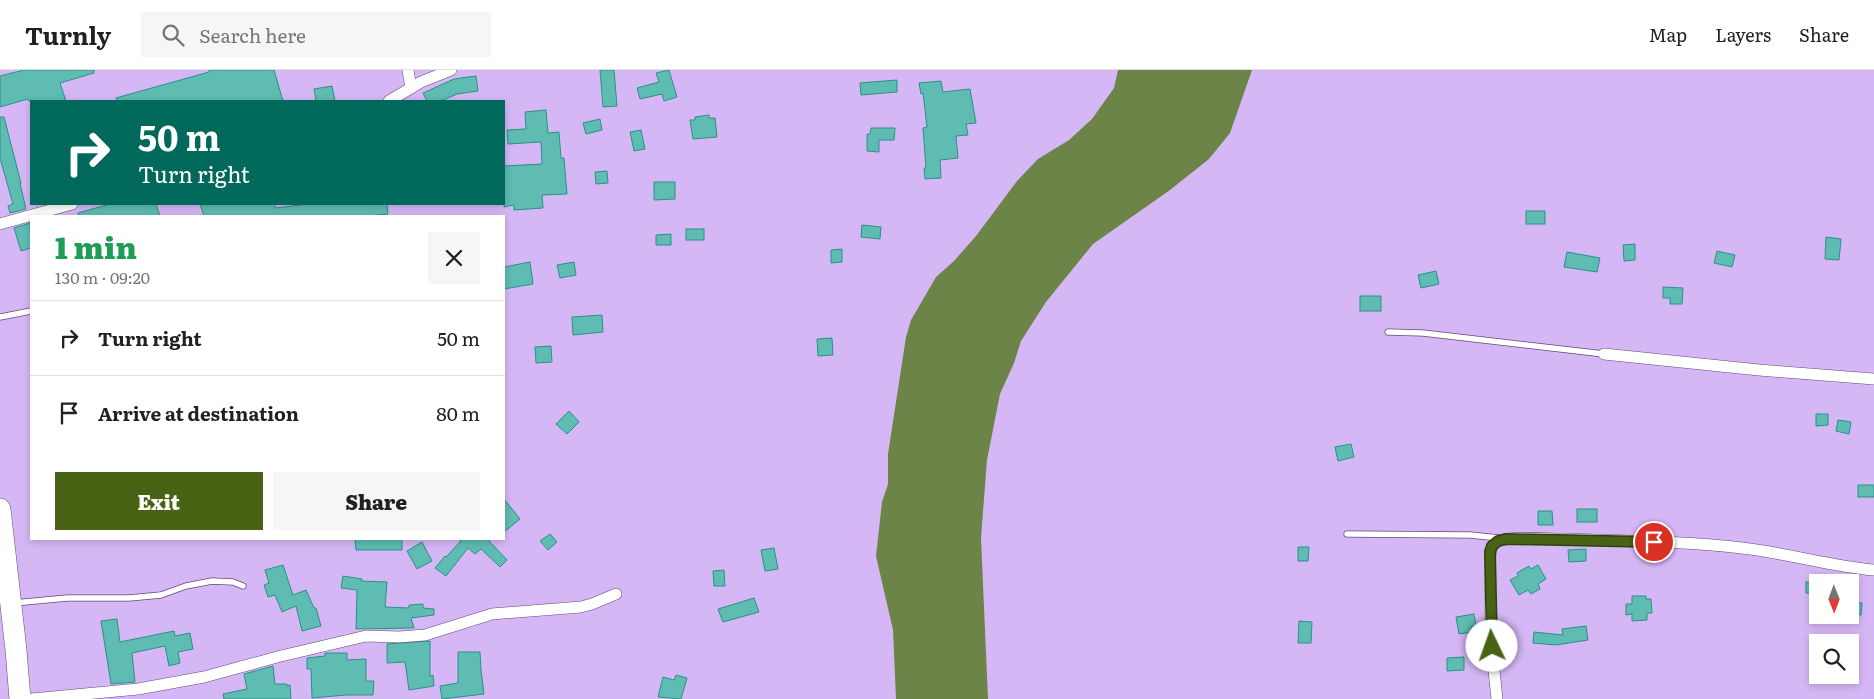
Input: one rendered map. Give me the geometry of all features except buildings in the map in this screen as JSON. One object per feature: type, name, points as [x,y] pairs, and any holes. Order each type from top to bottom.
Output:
[{"type":"highway","points":[[0,509],[20,699]]},
{"type":"street","points":[[408,70],[411,88]]},
{"type":"street","points":[[391,100],[411,88],[451,70]]},
{"type":"street","points":[[32,215],[68,205]]},
{"type":"street","points":[[0,224],[30,216]]},
{"type":"street","points":[[1604,354],[1759,370],[1874,379]]},
{"type":"street","points":[[1497,699],[1490,616],[1490,552],[1492,546],[1498,541],[1506,539],[1636,541],[1742,548],[1790,555],[1848,568],[1874,570]]},
{"type":"street","points":[[32,699],[138,689],[204,677],[366,636],[398,637],[425,635],[492,614],[581,606],[592,604],[616,594]]},
{"type":"lane","points":[[0,317],[30,311]]},
{"type":"lane","points":[[1388,332],[1423,332],[1604,354]]},
{"type":"lane","points":[[1346,534],[1470,535],[1506,539]]},
{"type":"lane","points":[[11,603],[67,598],[129,598],[161,595],[186,586],[212,581],[233,582],[243,586]]},
{"type":"shaded area","points":[[1118,70],[1252,70],[1230,133],[1209,159],[1170,190],[1093,244],[1046,302],[1021,341],[1014,363],[1000,394],[987,460],[981,538],[988,699],[896,699],[893,630],[876,556],[882,502],[888,484],[888,454],[906,337],[911,320],[936,277],[954,261],[976,236],[1017,181],[1038,159],[1069,140],[1092,119],[1114,88]]},
{"type":"route","points":[[1492,646],[1490,552],[1492,546],[1498,541],[1506,539],[1549,539],[1654,542]]}]
